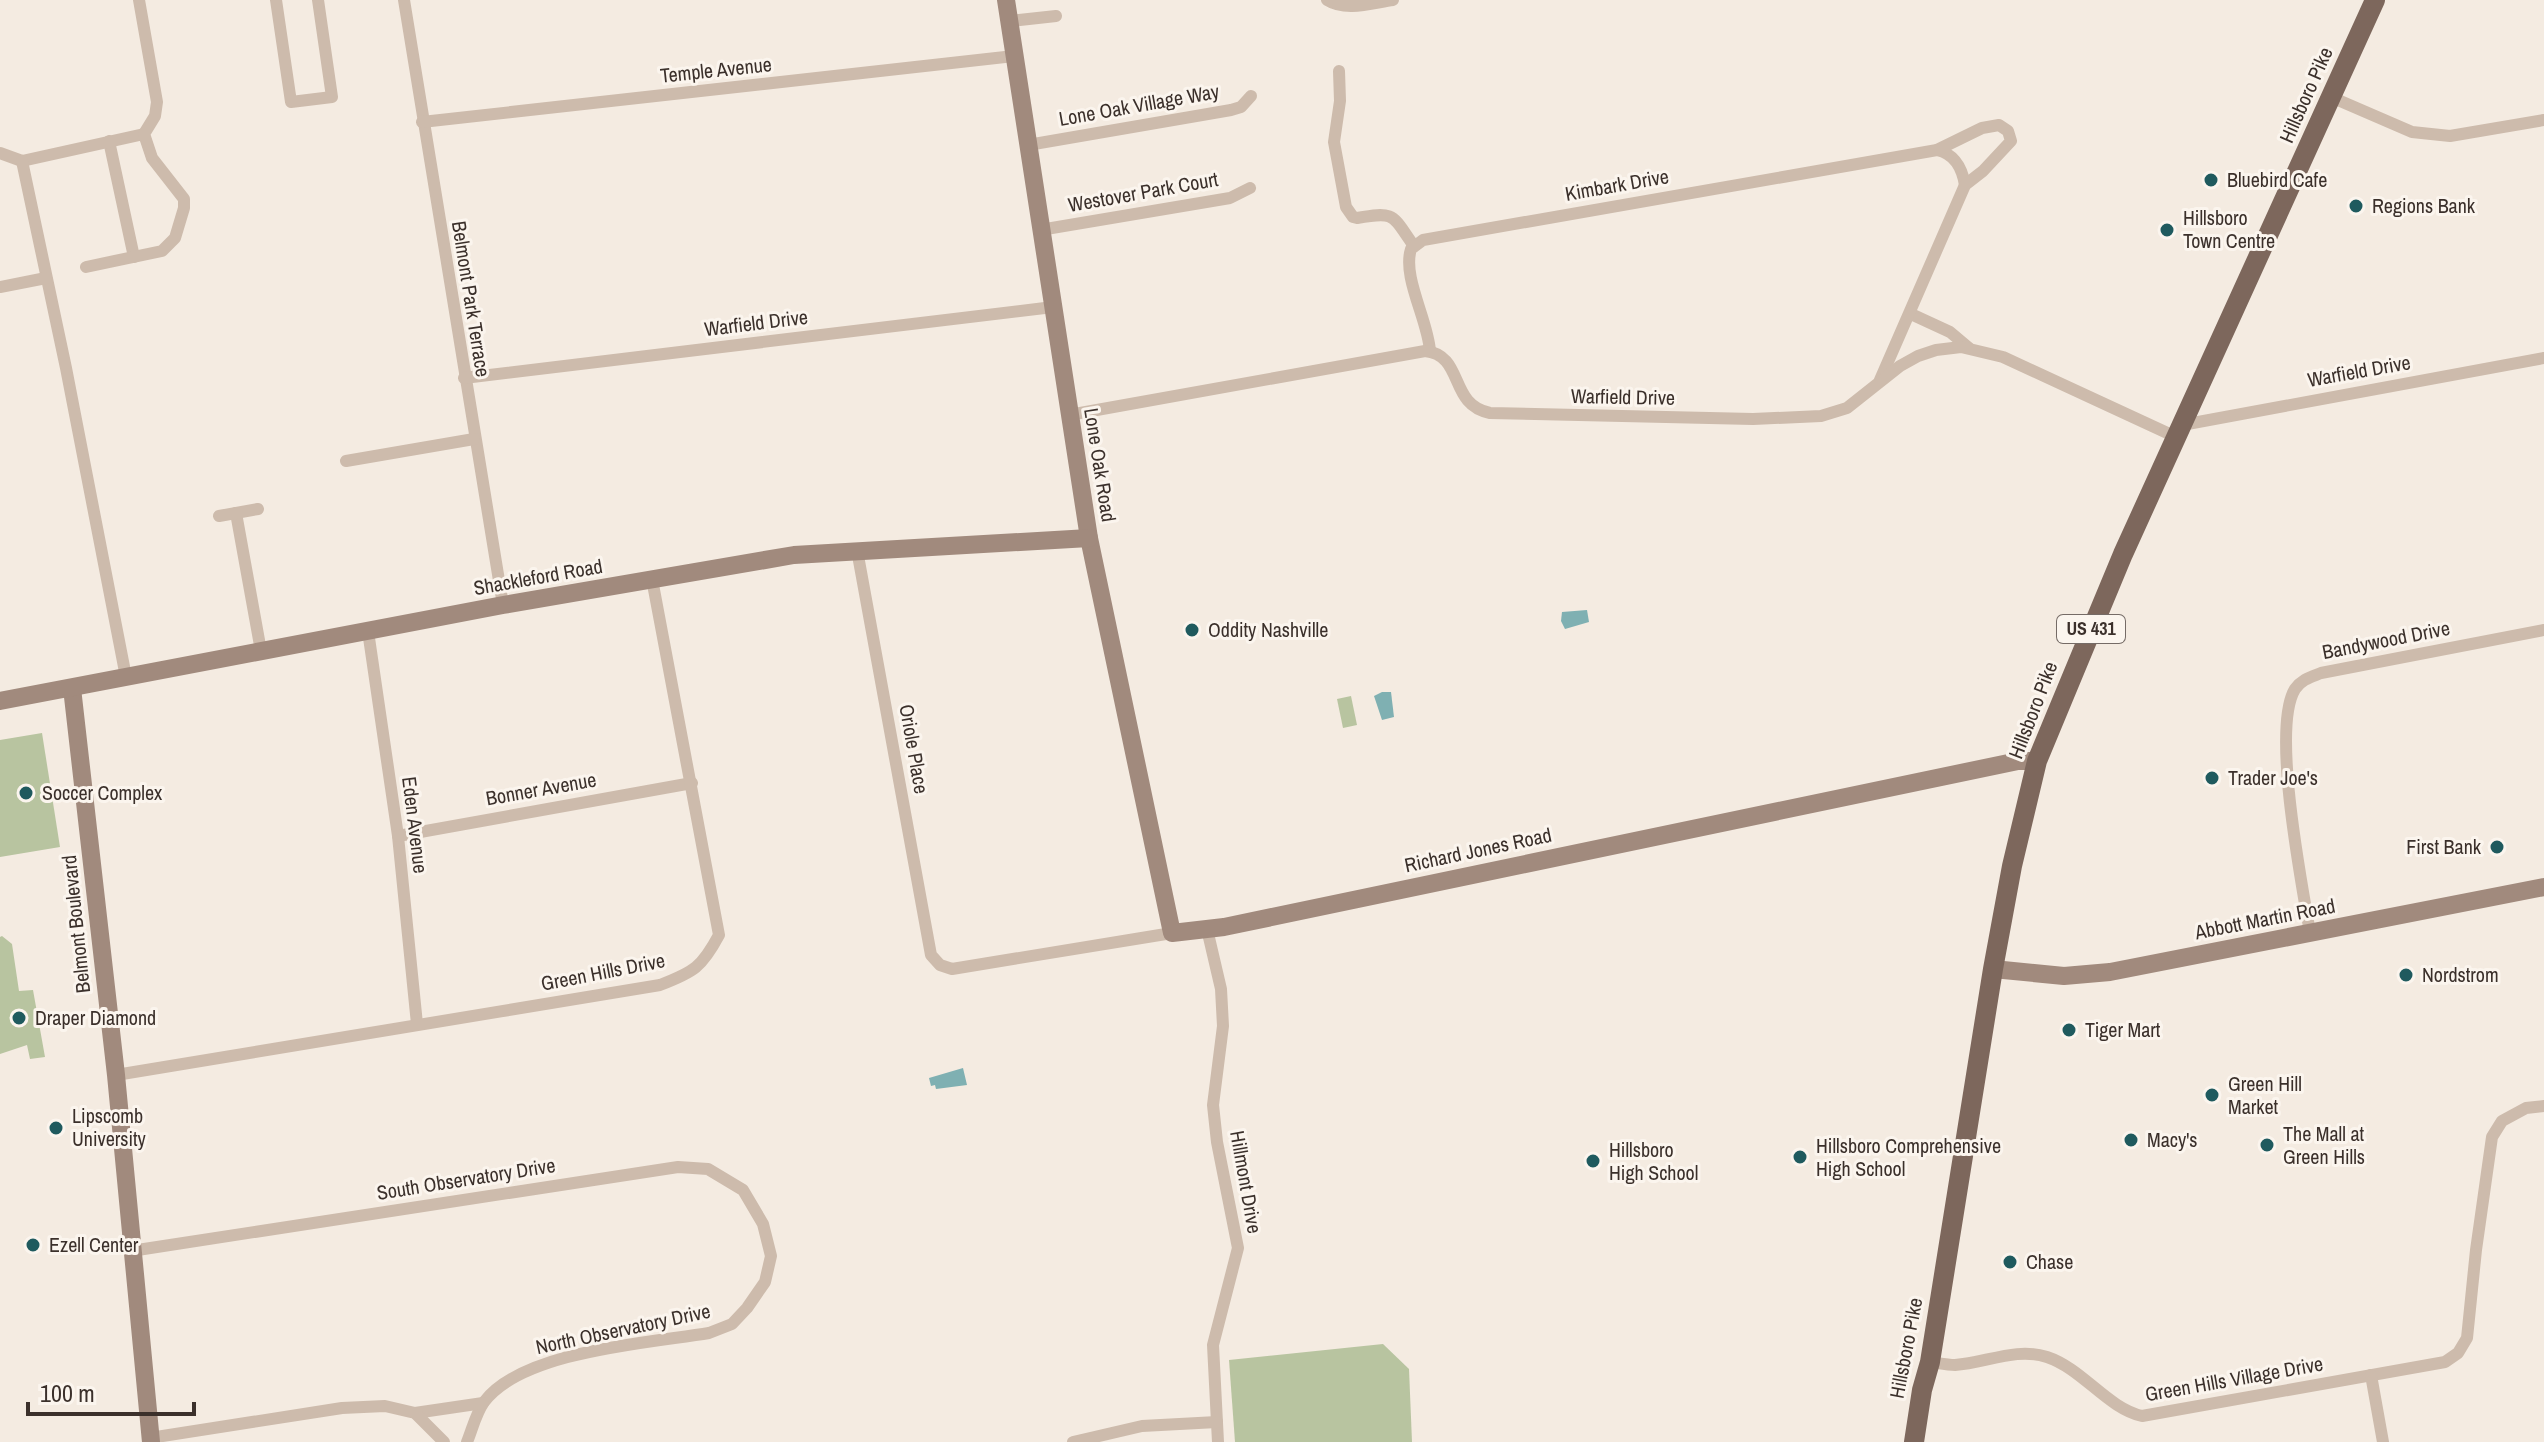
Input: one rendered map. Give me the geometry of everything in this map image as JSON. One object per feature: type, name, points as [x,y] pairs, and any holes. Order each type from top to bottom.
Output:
[{"type":"main road","name":"Hillsboro Pike","points":[[1914,1442],[1930,1362],[1993,969],[2012,866],[2037,761],[2123,554],[2375,0]]},
{"type":"street","points":[[0,153],[22,161],[144,134],[155,116],[157,102],[139,0]]},
{"type":"street","points":[[276,0],[291,102],[332,97],[318,0]]},
{"type":"street","name":"Belmont Park Terrace","points":[[404,0],[503,605]]},
{"type":"street","name":"Lone Oak Road","points":[[1006,0],[1089,538],[1172,933]]},
{"type":"street","points":[[1327,0],[1335,5],[1356,6],[1393,0]]},
{"type":"street","points":[[1010,21],[1056,16]]},
{"type":"street","name":"Temple Avenue","points":[[422,122],[1014,56]]},
{"type":"street","points":[[1069,415],[1430,351],[1425,320],[1409,270],[1410,253],[1414,246],[1393,216],[1353,217],[1346,207],[1334,142],[1340,101],[1339,71]]},
{"type":"street","name":"Lone Oak Village Way","points":[[1028,145],[1231,110],[1241,107],[1251,96]]},
{"type":"street","points":[[2331,97],[2412,132],[2450,136],[2544,120]]},
{"type":"street","name":"Kimbark Drive","points":[[1414,246],[1442,235],[1937,150],[1988,126],[1999,125],[2011,136],[2008,145],[1965,185],[1879,382]]},
{"type":"street","points":[[86,267],[162,251],[172,244],[185,203],[152,158],[144,134]]},
{"type":"street","points":[[109,141],[134,257]]},
{"type":"street","points":[[1937,150],[1946,152],[1956,162],[1965,185]]},
{"type":"street","points":[[22,161],[126,677]]},
{"type":"street","name":"Westover Park Court","points":[[1040,230],[1230,198],[1250,188]]},
{"type":"street","points":[[0,287],[46,278]]},
{"type":"street","name":"Warfield Drive","points":[[464,378],[1053,307]]},
{"type":"street","points":[[1911,314],[1950,332],[1969,348]]},
{"type":"street","name":"Warfield Drive","points":[[1430,351],[1448,362],[1464,399],[1472,407],[1497,414],[1753,419],[1821,416],[1847,408],[1918,356],[1943,348],[1969,348],[2003,357],[2179,431],[2322,397],[2544,358]]},
{"type":"street","points":[[346,461],[474,439]]},
{"type":"street","points":[[219,516],[258,509]]},
{"type":"street","points":[[236,513],[261,651]]},
{"type":"street","name":"Shackleford Road","points":[[0,701],[503,605],[794,555],[1089,538]]},
{"type":"street","name":"Oriole Place","points":[[857,550],[931,955]]},
{"type":"street","name":"Green Hills Drive","points":[[116,1075],[660,985],[684,976],[707,959],[719,935],[652,579]]},
{"type":"street","name":"Bandywood Drive","points":[[2310,933],[2289,804],[2287,731],[2290,702],[2295,689],[2303,680],[2321,673],[2544,630]]},
{"type":"street","name":"Eden Avenue","points":[[368,631],[398,836],[417,1024]]},
{"type":"street","name":"Belmont Boulevard","points":[[72,688],[116,1075],[150,1440]]},
{"type":"street","name":"Richard Jones Road","points":[[931,955],[940,965],[952,969],[1207,929],[1858,793],[2018,761],[2037,761]]},
{"type":"street","name":"Bonner Avenue","points":[[398,836],[692,783]]},
{"type":"street","name":"Abbott Martin Road","points":[[1993,969],[2064,976],[2110,972],[2544,887]]},
{"type":"street","name":"Hillmont Drive","points":[[1207,929],[1221,989],[1223,1026],[1213,1105],[1217,1142],[1238,1248],[1213,1345],[1218,1442]]},
{"type":"street","name":"Green Hills Village Drive","points":[[1930,1362],[1956,1365],[2024,1353],[2046,1357],[2068,1366],[2122,1408],[2142,1416],[2445,1362],[2458,1353],[2467,1338],[2492,1137],[2502,1121],[2526,1108],[2544,1106]]},
{"type":"street","name":"South Observatory Drive","points":[[131,1251],[678,1167],[708,1169],[743,1190],[763,1224],[767,1245]]},
{"type":"street","name":"North Observatory Drive","points":[[467,1442],[483,1403],[511,1377],[555,1360],[709,1333],[732,1324],[765,1282],[771,1256],[767,1245]]},
{"type":"street","points":[[2371,1375],[2383,1442]]},
{"type":"street","points":[[150,1440],[342,1408],[385,1406],[415,1413],[483,1403]]},
{"type":"street","points":[[415,1413],[444,1442]]},
{"type":"street","points":[[1073,1442],[1142,1426],[1217,1422]]},
{"type":"green space","points":[[1351,696],[1357,725],[1343,728],[1337,699]]},
{"type":"green space","name":"Soccer Complex","points":[[42,733],[60,847],[0,857],[0,740]]},
{"type":"green space","name":"Draper Diamond","points":[[2,936],[12,944],[19,991],[33,990],[45,1057],[30,1059],[27,1045],[0,1054]]},
{"type":"green space","points":[[1383,1344],[1409,1369],[1412,1442],[1235,1442],[1229,1360]]},
{"type":"water","points":[[1587,610],[1589,622],[1565,629],[1561,621],[1562,612]]},
{"type":"water","points":[[1391,692],[1394,717],[1382,720],[1374,696]]},
{"type":"water","points":[[963,1068],[967,1085],[936,1089],[935,1085],[931,1086],[929,1078]]},
{"type":"place","name":"Bluebird Cafe","points":[[2211,180]]},
{"type":"place","name":"Regions Bank","points":[[2356,206]]},
{"type":"place","name":"Hillsboro Town Centre","points":[[2167,230]]},
{"type":"place","name":"Oddity Nashville","points":[[1192,630]]},
{"type":"place","name":"Trader Joe's","points":[[2212,778]]},
{"type":"place","name":"Soccer Complex","points":[[26,793]]},
{"type":"place","name":"First Bank","points":[[2497,847]]},
{"type":"place","name":"Nordstrom","points":[[2406,975]]},
{"type":"place","name":"Draper Diamond","points":[[19,1018]]},
{"type":"place","name":"Tiger Mart","points":[[2069,1030]]},
{"type":"place","name":"Green Hill Market","points":[[2212,1095]]},
{"type":"place","name":"Lipscomb University","points":[[56,1128]]},
{"type":"place","name":"Macy's","points":[[2131,1140]]},
{"type":"place","name":"The Mall at Green Hills","points":[[2267,1145]]},
{"type":"place","name":"Hillsboro Comprehensive High School","points":[[1800,1157]]},
{"type":"place","name":"Hillsboro High School","points":[[1593,1161]]},
{"type":"place","name":"Ezell Center","points":[[33,1245]]},
{"type":"place","name":"Chase","points":[[2010,1262]]}]
